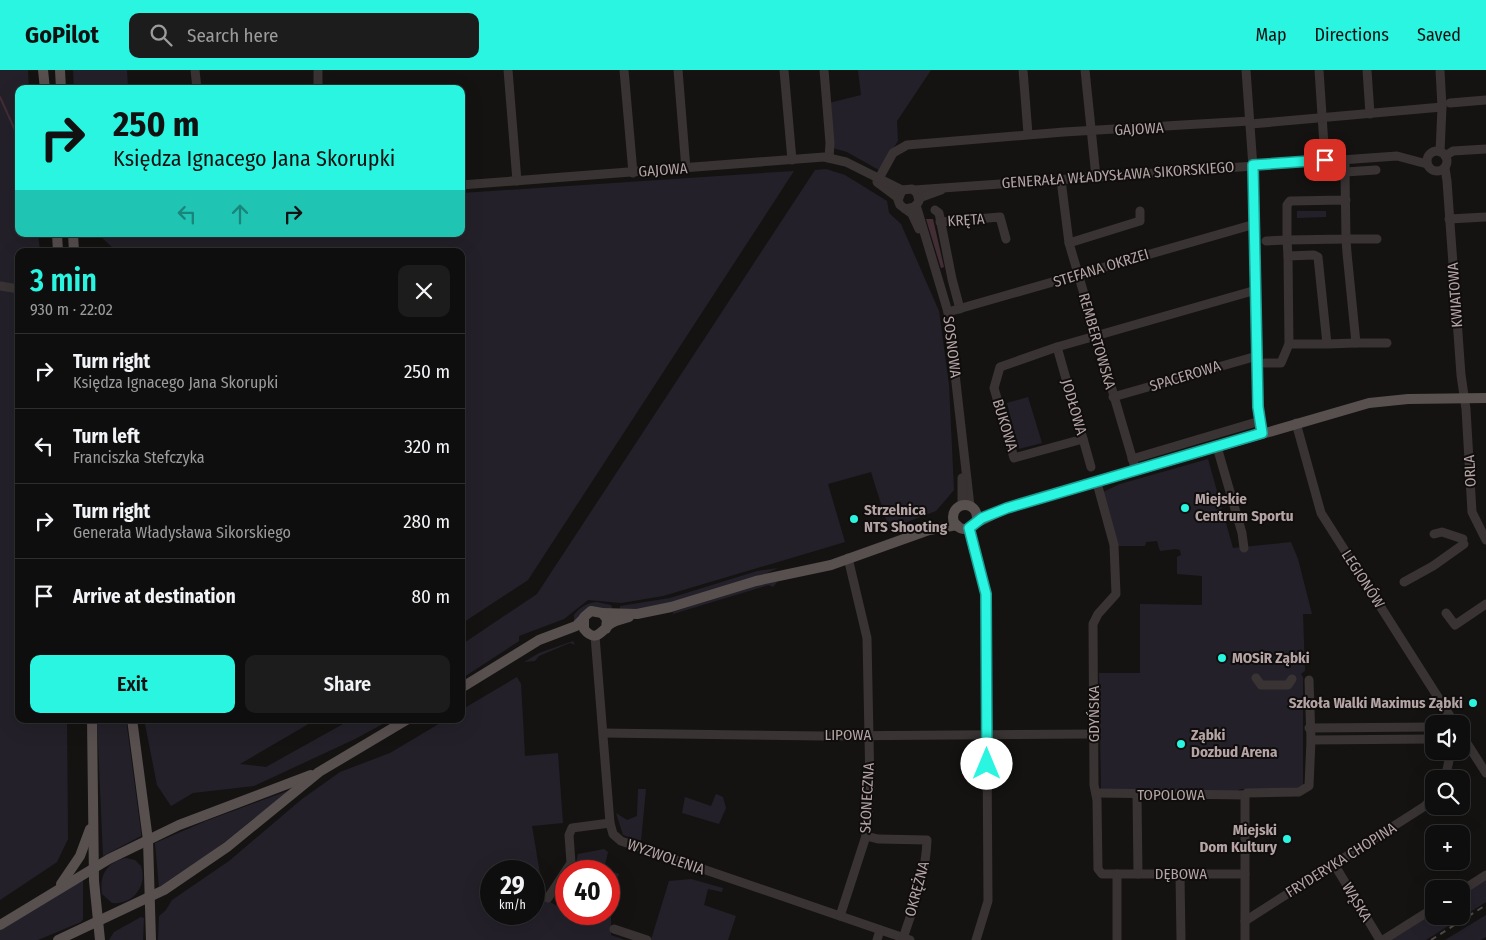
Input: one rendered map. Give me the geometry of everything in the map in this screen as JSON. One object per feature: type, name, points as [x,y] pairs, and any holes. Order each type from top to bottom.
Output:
[{"type":"main road","points":[[44,70],[45,85]]},
{"type":"main road","points":[[60,70],[61,85]]},
{"type":"main road","points":[[526,649],[591,634],[600,635],[612,623],[636,614],[677,605],[756,582],[787,570],[830,559],[848,558],[929,530],[957,525],[972,525],[1007,508],[1369,403],[1486,398]]},
{"type":"main road","points":[[929,530],[965,508],[1007,508]]},
{"type":"main road","points":[[957,525],[965,508]]},
{"type":"main road","points":[[965,508],[977,516],[972,525]]},
{"type":"main road","points":[[465,686],[545,637],[576,626],[591,611],[636,614]]},
{"type":"main road","points":[[602,613],[607,619],[606,629]]},
{"type":"main road","points":[[583,619],[582,626],[591,634]]},
{"type":"main road","points":[[92,723],[95,897],[100,940]]},
{"type":"main road","points":[[133,723],[150,859],[151,940]]},
{"type":"main road","points":[[58,940],[151,897],[227,847],[319,772],[401,723]]},
{"type":"main road","points":[[0,925],[94,867],[148,840],[209,813],[319,772]]},
{"type":"main road","points":[[42,898],[61,883],[80,856],[88,837],[93,813]]},
{"type":"main road","points":[[130,849],[150,859]]},
{"type":"main road","points":[[95,897],[104,908],[121,912]]},
{"type":"street","points":[[195,70],[196,85]]},
{"type":"street","points":[[318,70],[318,85]]},
{"type":"street","points":[[508,70],[517,181]]},
{"type":"street","points":[[624,70],[633,173]]},
{"type":"street","points":[[678,70],[686,169]]},
{"type":"street","points":[[784,70],[792,160]]},
{"type":"street","points":[[824,70],[830,144],[829,158]]},
{"type":"street","points":[[1023,70],[1028,134]]},
{"type":"street","points":[[1085,70],[1096,177]]},
{"type":"street","points":[[1246,70],[1253,165],[1257,356],[1262,433]]},
{"type":"street","points":[[1319,70],[1325,160]]},
{"type":"street","points":[[1367,70],[1370,114]]},
{"type":"street","points":[[1440,70],[1446,105],[1443,154],[1447,163],[1440,170],[1430,169],[1428,160],[1434,152],[1443,154],[1453,151],[1486,149]]},
{"type":"street","name":"GAJOWA","points":[[878,180],[893,154],[906,145],[1028,134],[1322,119],[1486,100]]},
{"type":"street","name":"GENERAŁA WŁADYSŁAWA SIKORSKIEGO","points":[[916,198],[930,187],[951,188],[1325,160],[1404,157],[1428,160]]},
{"type":"street","name":"GAJOWA","points":[[465,185],[829,158],[841,160],[900,194]]},
{"type":"street","points":[[1356,343],[1346,239],[1345,168],[1376,170]]},
{"type":"street","name":"KWIATOWA","points":[[1440,170],[1446,191],[1449,219],[1464,399]]},
{"type":"street","name":"REMBERTOWSKA","points":[[1061,180],[1070,242],[1078,276],[1136,472]]},
{"type":"street","points":[[900,194],[916,198],[906,209]]},
{"type":"street","name":"SOSNOWA","points":[[900,194],[900,205],[912,214],[930,252]]},
{"type":"street","name":"SOSNOWA","points":[[916,198],[948,312],[963,445],[965,508]]},
{"type":"street","points":[[1265,364],[1281,363],[1289,344],[1287,205],[1290,201],[1346,200]]},
{"type":"street","name":"SOSNOWA","points":[[934,210],[939,213],[960,309]]},
{"type":"street","points":[[1070,242],[1140,222],[1140,211]]},
{"type":"street","name":"KRĘTA","points":[[940,222],[1000,217],[1006,239]]},
{"type":"street","points":[[1449,219],[1486,217]]},
{"type":"street","name":"STEFANA OKRZEI","points":[[948,312],[1255,224]]},
{"type":"street","points":[[1266,241],[1377,239]]},
{"type":"street","points":[[1288,256],[1314,255],[1318,258],[1327,344]]},
{"type":"street","points":[[0,286],[15,288]]},
{"type":"street","points":[[1057,347],[1256,290]]},
{"type":"street","points":[[1289,344],[1387,343]]},
{"type":"street","name":"BUKOWA","points":[[1057,347],[1003,365],[994,383],[994,388],[1014,458],[1083,439]]},
{"type":"street","name":"JODŁOWA","points":[[1057,347],[1091,467]]},
{"type":"street","name":"SPACEROWA","points":[[1114,397],[1257,356]]},
{"type":"street","name":"ORLA","points":[[1464,399],[1472,512],[1476,524],[1486,540]]},
{"type":"street","points":[[1132,459],[1260,421]]},
{"type":"street","name":"LEGIONÓW","points":[[1296,423],[1321,512],[1448,715]]},
{"type":"street","points":[[1217,447],[1242,533],[1244,548]]},
{"type":"street","name":"GDYŃSKA","points":[[1097,483],[1114,545],[1116,594],[1098,614],[1094,624],[1094,785],[1096,793],[1098,869],[1102,874],[1117,874]]},
{"type":"street","points":[[1476,524],[1486,520]]},
{"type":"street","points":[[972,525],[986,594],[988,901],[976,940]]},
{"type":"street","points":[[1404,582],[1433,566],[1464,542],[1442,532],[1434,534]]},
{"type":"street","name":"SŁONECZNA","points":[[840,916],[866,836],[870,802],[867,638],[848,558]]},
{"type":"street","points":[[1446,614],[1455,626],[1486,604]]},
{"type":"street","points":[[548,898],[571,864],[569,835],[572,828],[610,823],[603,733],[591,634]]},
{"type":"street","points":[[1256,678],[1261,685],[1288,685],[1292,678]]},
{"type":"street","points":[[1309,680],[1309,728],[1311,740],[1425,739]]},
{"type":"street","points":[[1309,728],[1425,726]]},
{"type":"street","name":"LIPOWA","points":[[603,733],[1094,734]]},
{"type":"street","name":"TOPOLOWA","points":[[1096,793],[1245,795],[1247,793],[1299,792],[1307,790],[1310,783],[1311,740]]},
{"type":"street","points":[[1470,754],[1486,773]]},
{"type":"street","points":[[1137,795],[1138,874]]},
{"type":"street","points":[[1245,795],[1245,940]]},
{"type":"street","name":"FRYDERYKA CHOPINA","points":[[1245,921],[1425,807]]},
{"type":"street","name":"WYZWOLENIA","points":[[610,823],[613,834],[621,841],[907,939]]},
{"type":"street","name":"OKRĘŻNA","points":[[866,836],[878,839],[926,840],[926,857],[907,939]]},
{"type":"street","name":"WĄSKA","points":[[1334,864],[1382,940]]},
{"type":"street","points":[[1117,874],[1117,940]]},
{"type":"street","name":"DĘBOWA","points":[[1117,874],[1244,874]]},
{"type":"street","points":[[1180,874],[1181,940]]},
{"type":"street","points":[[1470,885],[1486,875]]},
{"type":"street","points":[[1382,940],[1425,914]]},
{"type":"street","points":[[614,929],[647,940]]},
{"type":"street","points":[[877,940],[880,930]]},
{"type":"shaded area","points":[[0,70],[28,70],[29,85],[15,85],[15,237],[38,237],[40,248],[15,248],[15,723],[67,723],[68,839],[57,862],[0,900]]},
{"type":"shaded area","points":[[73,70],[127,70],[128,85],[74,85]]},
{"type":"shaded area","points":[[858,70],[931,70],[897,121],[898,141],[879,170],[847,152],[829,147],[829,103],[861,95]]},
{"type":"shaded area","points":[[826,169],[845,175],[887,201],[889,213],[901,224],[939,311],[949,385],[954,490],[936,511],[889,529],[871,472],[828,484],[845,542],[663,596],[621,603],[588,600],[564,619],[519,636],[519,641],[465,676],[465,642],[537,594],[815,170]]},
{"type":"shaded area","points":[[794,171],[528,580],[465,621],[465,248],[113,248],[101,237],[465,237],[465,193]]},
{"type":"shaded area","points":[[1297,211],[1326,211],[1326,217],[1297,218]]},
{"type":"shaded area","points":[[926,219],[933,219],[944,267],[941,268]]},
{"type":"shaded area","points":[[1028,397],[1042,443],[1019,449],[1007,403]]},
{"type":"shaded area","name":"MOSiR Ząbki","points":[[1208,459],[1233,548],[1291,542],[1298,559],[1312,614],[1303,614],[1305,671],[1301,674],[1303,677],[1303,786],[1295,789],[1242,789],[1238,790],[1238,792],[1101,790],[1099,673],[1140,673],[1140,604],[1202,605],[1202,576],[1177,574],[1177,557],[1181,555],[1180,550],[1160,551],[1157,541],[1146,542],[1145,546],[1118,546],[1103,492],[1120,484]]},
{"type":"shaded area","points":[[778,568],[765,574],[655,607],[620,611],[620,606],[670,598],[757,571]]},
{"type":"shaded area","points":[[778,581],[773,587],[769,585],[673,614],[673,612],[757,585]]},
{"type":"shaded area","points":[[597,602],[611,605],[614,612],[602,609],[574,624],[574,615],[579,610],[587,604]]},
{"type":"shaded area","points":[[573,641],[575,645],[570,643],[539,656],[535,661],[524,662],[539,653]]},
{"type":"shaded area","points":[[517,677],[521,684],[525,756],[558,753],[563,823],[532,826],[538,860],[480,860],[480,925],[545,925],[545,899],[555,905],[555,925],[611,925],[611,935],[625,940],[158,940],[159,916],[166,910],[172,900],[229,861],[302,799],[340,772],[390,753],[440,723],[465,723],[465,708]]},
{"type":"shaded area","points":[[97,723],[127,723],[141,836],[103,856]]},
{"type":"shaded area","points":[[145,723],[310,723],[240,764],[266,767],[345,723],[385,723],[355,739],[254,786],[193,793],[171,806],[157,785]]},
{"type":"shaded area","points":[[638,789],[646,789],[641,841],[623,835],[616,813],[627,820],[637,816]]},
{"type":"shaded area","points":[[290,790],[217,848],[159,887],[155,843],[206,821]]},
{"type":"shaded area","points":[[716,794],[723,797],[726,808],[719,824],[682,813],[685,797],[711,806]]},
{"type":"shaded area","points":[[604,849],[608,852],[606,860],[577,860],[578,854]]},
{"type":"shaded area","points":[[126,858],[135,860],[141,866],[143,873],[140,887],[126,901],[112,903],[102,894],[103,875],[109,866]]},
{"type":"shaded area","points":[[691,879],[723,888],[722,892],[708,889],[704,905],[736,916],[728,940],[651,940],[669,881]]},
{"type":"shaded area","points":[[1486,879],[1486,902],[1470,912],[1470,889]]},
{"type":"shaded area","points":[[83,881],[83,919],[81,922],[38,940],[0,940],[0,930]]},
{"type":"shaded area","points":[[1486,915],[1486,937],[1481,940],[1445,940],[1470,925]]},
{"type":"shaded area","points":[[141,917],[144,918],[143,940],[109,940],[114,932]]},
{"type":"shaded area","points":[[1425,918],[1425,925],[1450,925],[1426,940],[1390,940]]},
{"type":"waterway","points":[[0,97],[15,130]]},
{"type":"railway","points":[[1431,940],[1486,905]]},
{"type":"place","name":"Miejskie Centrum Sportu","points":[[1185,508]]},
{"type":"place","name":"Strzelnica NTS Shooting","points":[[854,519]]},
{"type":"place","name":"MOSiR Ząbki","points":[[1222,658]]},
{"type":"place","name":"Szkoła Walki Maximus Ząbki","points":[[1473,703]]},
{"type":"place","name":"Ząbki Dozbud Arena","points":[[1181,744]]},
{"type":"place","name":"Miejski Dom Kultury","points":[[1287,839]]},
{"type":"route","points":[[987,764],[986,594],[973,537],[969,528],[982,518],[1007,508],[1136,472],[1262,433],[1258,407],[1253,165],[1325,160]]}]
